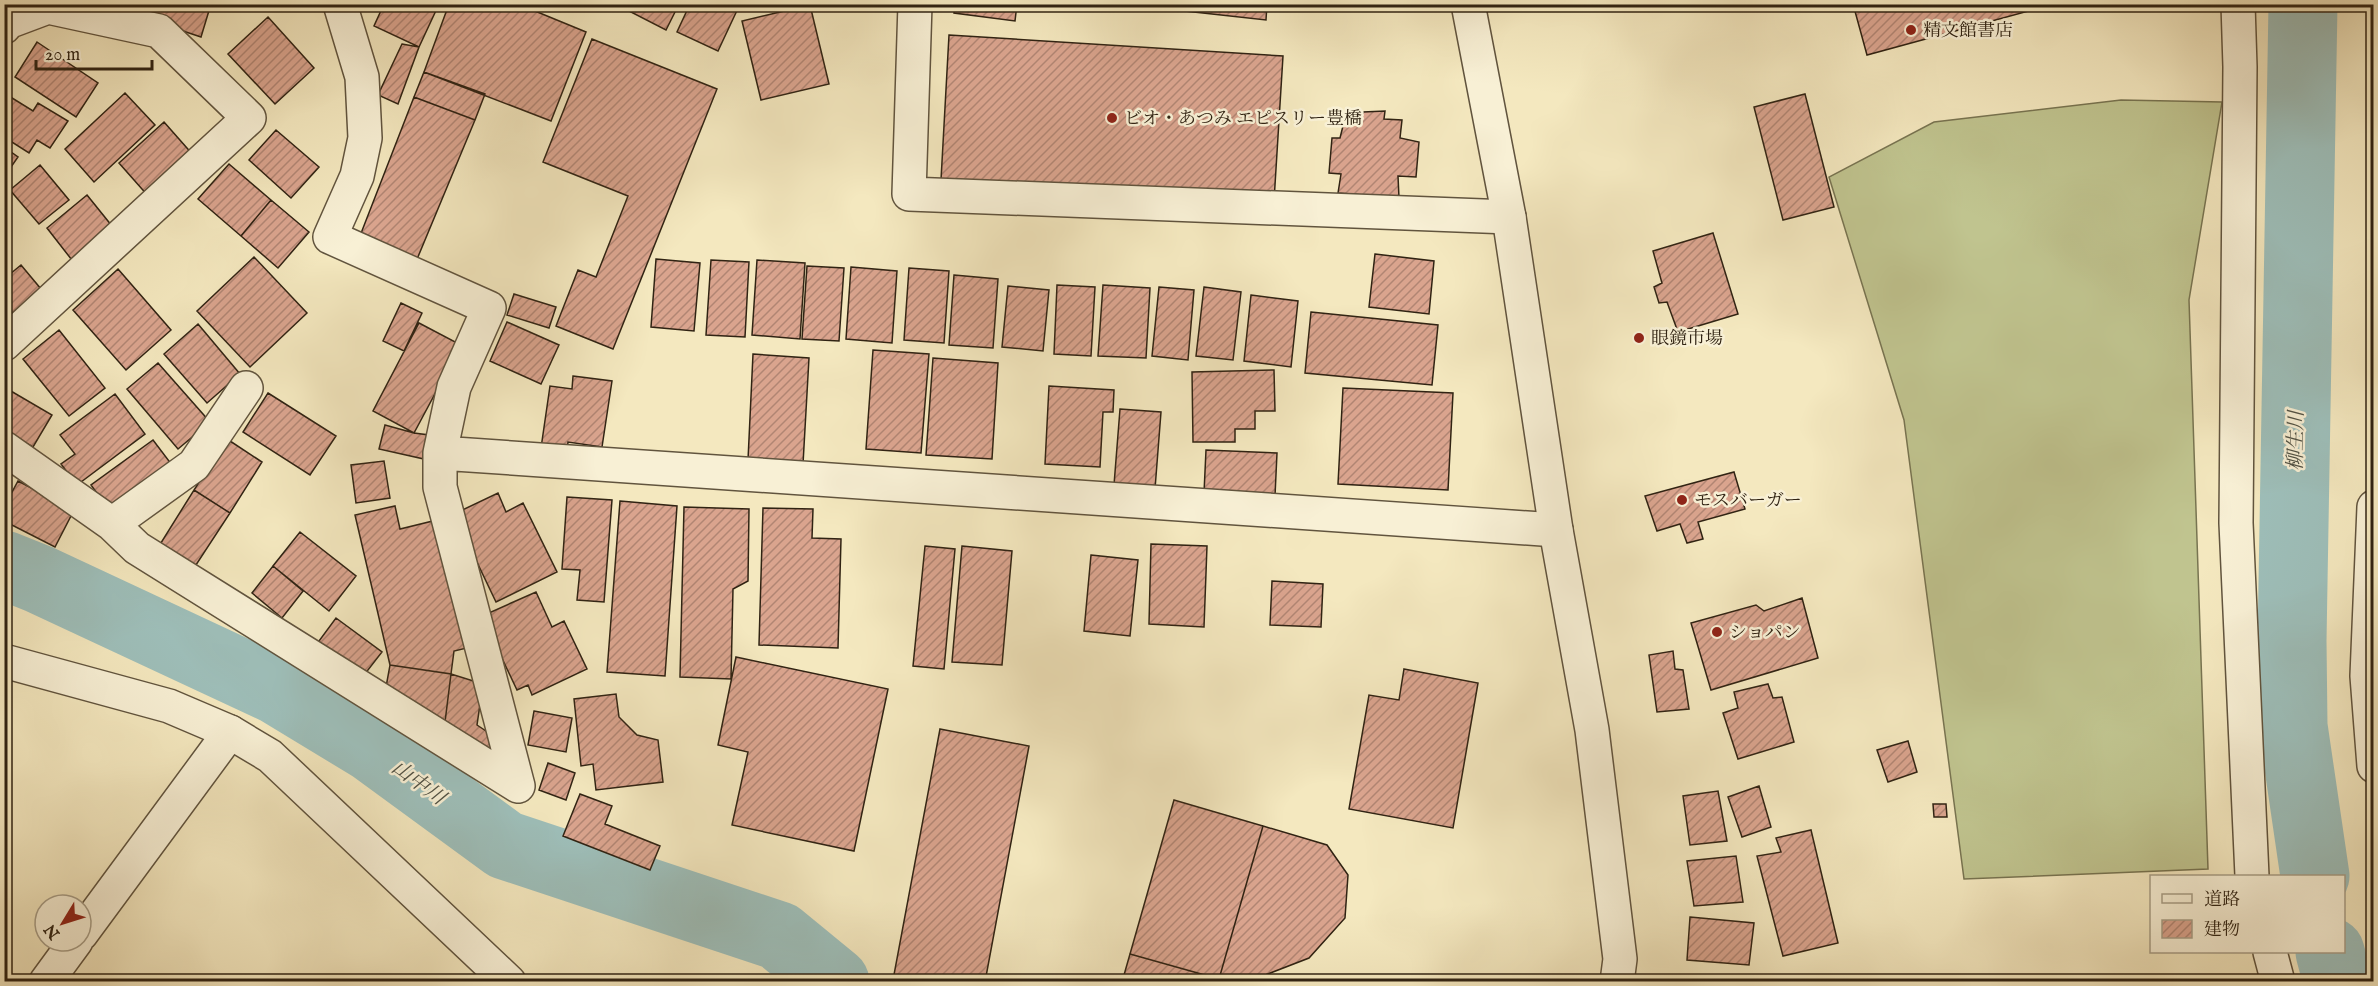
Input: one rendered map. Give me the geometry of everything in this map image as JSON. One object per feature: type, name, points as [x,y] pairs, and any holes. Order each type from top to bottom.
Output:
[{"type":"street","points":[[4,448],[112,524],[137,548],[518,786],[440,487],[440,453],[454,387],[489,308],[330,237],[357,176],[365,138],[362,76],[340,4]]},
{"type":"street","points":[[915,4],[909,194],[1509,218]]},
{"type":"street","points":[[1468,4],[1509,218],[1556,530],[1592,730],[1620,959],[1617,981]]},
{"type":"street","points":[[2238,4],[2240,67],[2236,523],[2252,875]]},
{"type":"street","points":[[4,27],[8,22],[48,7],[159,31],[249,118],[4,344]]},
{"type":"street","points":[[112,524],[194,465],[246,388]]},
{"type":"street","points":[[440,453],[1556,530]]},
{"type":"street","points":[[2373,507],[2370,676],[2373,766]]},
{"type":"street","points":[[4,661],[169,706],[230,732],[270,756],[499,978]]},
{"type":"street","points":[[93,918],[230,732]]},
{"type":"street","points":[[46,981],[67,953]]},
{"type":"street","points":[[2271,953],[2278,981]]},
{"type":"green space","points":[[2121,100],[2222,102],[2189,300],[2208,869],[1964,879],[1904,420],[1829,177],[1934,122]]},
{"type":"building","points":[[116,4],[151,4],[148,13]]},
{"type":"building","points":[[158,4],[211,4],[201,37],[153,21]]},
{"type":"building","points":[[384,4],[439,4],[419,47],[374,26]]},
{"type":"building","points":[[449,4],[518,4],[586,32],[551,121],[424,72]]},
{"type":"building","points":[[628,4],[679,4],[666,30],[625,9]]},
{"type":"building","points":[[690,4],[740,4],[718,51],[677,32]]},
{"type":"building","points":[[955,4],[1017,4],[1015,21],[954,13]]},
{"type":"building","points":[[1176,4],[1267,4],[1266,20],[1176,10]]},
{"type":"building","name":"精文館書店","points":[[1853,4],[2054,4],[1867,55]]},
{"type":"building","points":[[810,5],[829,84],[761,100],[742,21]]},
{"type":"building","points":[[268,17],[314,68],[275,104],[228,54]]},
{"type":"building","name":"ビオ・あつみ エピスリー豊橋","points":[[949,35],[1283,56],[1274,201],[941,180]]},
{"type":"building","points":[[592,39],[717,89],[613,349],[556,326],[578,270],[596,277],[628,196],[543,162]]},
{"type":"building","points":[[37,42],[98,83],[76,117],[15,77]]},
{"type":"building","points":[[402,44],[419,47],[398,104],[378,95]]},
{"type":"building","points":[[424,72],[485,94],[475,120],[414,97]]},
{"type":"building","points":[[4,93],[33,111],[38,103],[68,121],[50,148],[37,140],[29,153],[4,137]]},
{"type":"building","points":[[125,93],[155,125],[94,182],[65,149]]},
{"type":"building","points":[[1805,94],[1834,207],[1783,220],[1754,107]]},
{"type":"building","points":[[414,97],[475,120],[415,264],[358,241]]},
{"type":"building","points":[[1385,111],[1384,119],[1402,120],[1400,138],[1419,142],[1416,177],[1398,176],[1399,198],[1338,193],[1341,174],[1329,173],[1332,138],[1340,138],[1345,118],[1360,119],[1363,112]]},
{"type":"building","points":[[164,122],[194,156],[149,197],[119,163]]},
{"type":"building","points":[[276,130],[319,167],[291,198],[249,160]]},
{"type":"building","points":[[4,147],[18,157],[4,177]]},
{"type":"building","points":[[229,164],[271,200],[241,236],[198,199]]},
{"type":"building","points":[[40,165],[69,200],[39,224],[10,190]]},
{"type":"building","points":[[87,195],[116,231],[75,264],[47,228]]},
{"type":"building","points":[[271,200],[309,232],[278,268],[241,236]]},
{"type":"building","points":[[1713,233],[1738,314],[1678,332],[1667,302],[1659,303],[1654,287],[1662,283],[1653,251]]},
{"type":"building","points":[[1375,254],[1434,261],[1429,314],[1369,307]]},
{"type":"building","points":[[254,257],[307,313],[250,367],[197,311]]},
{"type":"building","points":[[656,259],[700,263],[694,331],[651,327]]},
{"type":"building","points":[[711,260],[749,262],[745,337],[706,335]]},
{"type":"building","points":[[757,260],[805,263],[800,339],[752,335]]},
{"type":"building","points":[[21,265],[46,295],[4,329],[4,279]]},
{"type":"building","points":[[807,266],[844,268],[839,341],[802,339]]},
{"type":"building","points":[[851,267],[897,271],[892,343],[846,339]]},
{"type":"building","points":[[909,268],[949,271],[944,343],[904,340]]},
{"type":"building","points":[[118,269],[171,330],[126,370],[73,310]]},
{"type":"building","points":[[954,275],[998,279],[993,348],[949,345]]},
{"type":"building","points":[[1057,285],[1095,287],[1091,356],[1054,354]]},
{"type":"building","points":[[1103,285],[1150,288],[1146,358],[1098,356]]},
{"type":"building","points":[[1008,286],[1049,290],[1043,351],[1002,347]]},
{"type":"building","points":[[1159,287],[1194,290],[1188,360],[1152,356]]},
{"type":"building","points":[[1204,287],[1241,292],[1233,360],[1196,356]]},
{"type":"building","points":[[514,294],[556,307],[549,328],[507,315]]},
{"type":"building","points":[[1251,295],[1298,301],[1291,367],[1244,361]]},
{"type":"building","points":[[401,303],[422,313],[404,351],[383,341]]},
{"type":"building","points":[[1311,312],[1438,325],[1432,385],[1305,373]]},
{"type":"building","points":[[507,322],[559,345],[541,384],[490,361]]},
{"type":"building","points":[[419,323],[461,345],[414,433],[373,411]]},
{"type":"building","points":[[198,324],[240,374],[207,403],[164,354]]},
{"type":"building","points":[[59,330],[105,388],[69,416],[23,359]]},
{"type":"building","points":[[873,350],[929,354],[921,453],[866,449]]},
{"type":"building","points":[[753,354],[809,358],[803,464],[748,460]]},
{"type":"building","points":[[933,358],[998,363],[992,459],[926,455]]},
{"type":"building","points":[[158,363],[210,422],[178,449],[127,389]]},
{"type":"building","points":[[1274,370],[1275,411],[1255,411],[1255,429],[1235,429],[1235,442],[1193,442],[1192,372]]},
{"type":"building","points":[[573,376],[612,381],[602,447],[568,442],[567,451],[541,448],[550,386],[572,389]]},
{"type":"building","points":[[1049,386],[1114,390],[1113,412],[1103,412],[1100,467],[1045,464]]},
{"type":"building","points":[[4,387],[52,415],[33,447],[4,431]]},
{"type":"building","points":[[1343,388],[1453,393],[1448,490],[1338,484]]},
{"type":"building","points":[[268,393],[336,436],[310,475],[243,432]]},
{"type":"building","points":[[115,394],[145,434],[77,485],[61,464],[75,454],[60,435]]},
{"type":"building","points":[[1120,409],[1161,412],[1155,489],[1114,485]]},
{"type":"building","points":[[385,425],[429,435],[424,459],[379,449]]},
{"type":"building","points":[[227,439],[262,462],[230,513],[194,490]]},
{"type":"building","points":[[153,440],[172,465],[110,511],[91,485]]},
{"type":"building","points":[[1206,450],[1277,453],[1275,496],[1204,493]]},
{"type":"building","points":[[384,461],[390,498],[356,503],[351,465]]},
{"type":"building","points":[[1734,472],[1745,509],[1698,522],[1703,539],[1687,543],[1680,524],[1657,531],[1645,496]]},
{"type":"building","points":[[18,481],[74,510],[55,547],[4,521],[4,507]]},
{"type":"building","points":[[194,490],[230,513],[194,568],[159,546]]},
{"type":"building","points":[[498,493],[506,512],[523,503],[557,572],[496,602],[454,514]]},
{"type":"building","points":[[567,497],[612,500],[604,602],[577,600],[580,570],[562,569]]},
{"type":"building","points":[[620,501],[677,506],[665,676],[607,672]]},
{"type":"building","points":[[395,506],[400,529],[441,519],[471,647],[454,651],[451,674],[390,665],[355,515]]},
{"type":"building","points":[[684,507],[749,509],[748,581],[733,589],[731,679],[680,677]]},
{"type":"building","points":[[763,508],[813,509],[812,538],[841,539],[838,648],[759,645]]},
{"type":"building","points":[[300,532],[356,576],[329,611],[273,566]]},
{"type":"building","points":[[1151,544],[1207,546],[1204,627],[1149,624]]},
{"type":"building","points":[[925,546],[955,549],[944,669],[913,666]]},
{"type":"building","points":[[962,546],[1012,551],[1002,665],[952,662]]},
{"type":"building","points":[[1091,555],[1138,560],[1130,636],[1084,631]]},
{"type":"building","points":[[273,566],[303,591],[282,618],[252,593]]},
{"type":"building","points":[[1272,581],[1323,584],[1321,627],[1270,625]]},
{"type":"building","points":[[536,592],[552,627],[564,621],[587,669],[532,695],[528,685],[517,690],[482,616]]},
{"type":"building","points":[[1802,598],[1818,658],[1711,690],[1691,623],[1756,605],[1764,611]]},
{"type":"building","points":[[336,618],[382,652],[361,679],[316,645]]},
{"type":"building","points":[[1673,651],[1675,669],[1683,670],[1689,709],[1657,712],[1649,655]]},
{"type":"building","points":[[736,657],[888,689],[854,851],[732,825],[748,752],[718,745]]},
{"type":"building","points":[[390,665],[451,674],[444,730],[386,687]]},
{"type":"building","points":[[1404,669],[1478,683],[1453,828],[1349,809],[1369,695],[1399,700]]},
{"type":"building","points":[[451,674],[483,684],[477,725],[495,737],[491,756],[444,730]]},
{"type":"building","points":[[1768,684],[1773,698],[1782,697],[1794,742],[1738,759],[1723,713],[1738,708],[1734,692]]},
{"type":"building","points":[[616,694],[619,717],[637,735],[658,740],[663,782],[596,790],[593,764],[581,766],[574,699]]},
{"type":"building","points":[[534,711],[572,718],[566,752],[528,745]]},
{"type":"building","points":[[940,729],[1029,746],[985,982],[893,980]]},
{"type":"building","points":[[1908,741],[1917,772],[1888,782],[1877,750]]},
{"type":"building","points":[[548,763],[575,773],[566,800],[539,790]]},
{"type":"building","points":[[1759,786],[1771,827],[1742,837],[1728,797]]},
{"type":"building","points":[[1718,791],[1727,841],[1690,845],[1683,796]]},
{"type":"building","points":[[580,794],[612,806],[605,824],[660,846],[650,870],[563,836]]},
{"type":"building","points":[[1174,800],[1263,826],[1219,979],[1130,954]]},
{"type":"building","points":[[1933,804],[1946,804],[1947,817],[1934,817]]},
{"type":"building","points":[[1263,826],[1327,845],[1348,875],[1345,918],[1309,958],[1255,979],[1219,979]]},
{"type":"building","points":[[1811,830],[1838,943],[1783,956],[1757,856],[1781,852],[1776,838]]},
{"type":"building","points":[[1736,856],[1743,902],[1694,906],[1687,861]]},
{"type":"building","points":[[1690,917],[1754,923],[1749,965],[1687,960]]},
{"type":"building","points":[[1130,954],[1219,979],[1218,982],[1122,982]]},
{"type":"waterway","name":"柳生川","points":[[2303,4],[2292,641],[2293,726],[2315,875]]},
{"type":"waterway","name":"山中川","points":[[4,565],[39,579],[277,690],[371,747],[505,845],[779,936],[835,982]]},
{"type":"waterway","name":"柳生川","points":[[2330,953],[2338,982]]},
{"type":"place","name":"精文館書店","points":[[1911,30]]},
{"type":"place","name":"ビオ・あつみ エピスリー豊橋","points":[[1112,118]]},
{"type":"place","name":"眼鏡市場","points":[[1639,338]]},
{"type":"place","name":"モスバーガー","points":[[1682,500]]},
{"type":"place","name":"ショパン","points":[[1717,632]]}]
